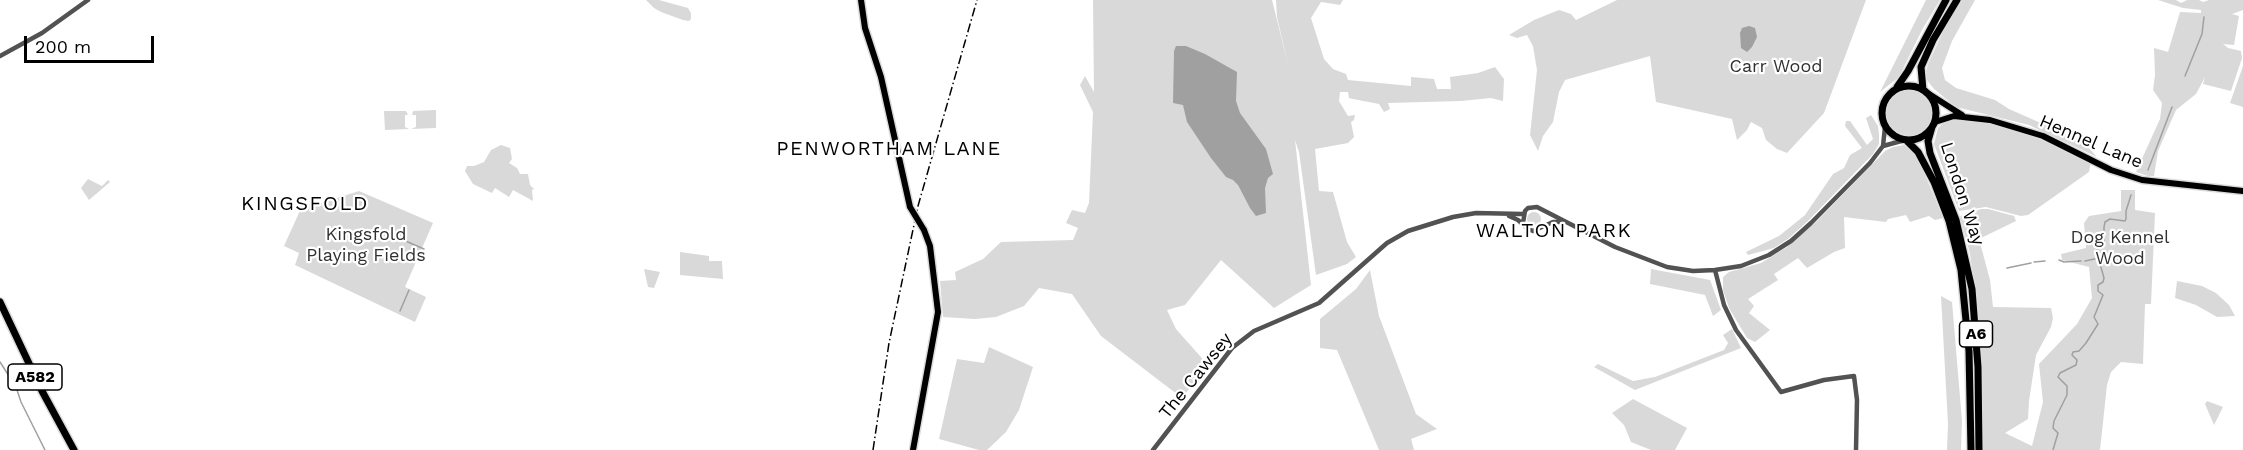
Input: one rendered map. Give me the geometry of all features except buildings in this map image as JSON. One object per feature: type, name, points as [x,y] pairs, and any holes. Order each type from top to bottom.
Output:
[{"type":"highway","points":[[1885,127],[1882,120],[1882,106],[1885,99],[1908,71],[1946,0]]},
{"type":"highway","name":"A6","points":[[1933,125],[1936,107],[1926,92],[1921,67],[1933,40],[1957,0]]},
{"type":"highway","points":[[1895,89],[1909,85],[1926,92]]},
{"type":"highway","points":[[1906,140],[1922,137],[1933,125]]},
{"type":"highway","name":"London Way","points":[[1933,125],[1928,141],[1930,153],[1956,220],[1972,289],[1978,367],[1979,450]]},
{"type":"highway","name":"A6","points":[[1885,127],[1890,133],[1906,140]]},
{"type":"highway","name":"London Way","points":[[1906,140],[1918,152],[1941,199],[1961,270],[1970,351],[1971,450]]},
{"type":"highway","name":"A582","points":[[0,302],[42,391],[74,450]]},
{"type":"main road","points":[[861,0],[865,28],[881,77],[910,207],[924,230],[930,246],[938,312],[913,450]]},
{"type":"main road","name":"Hennel Lane","points":[[1926,92],[1965,116]]},
{"type":"main road","name":"Hennel Lane","points":[[1933,125],[1944,118],[1965,116],[2020,128],[2051,140],[2111,170],[2142,180],[2243,191]]},
{"type":"street","points":[[0,56],[42,33],[88,0]]},
{"type":"street","points":[[1523,223],[1523,214],[1532,207],[1540,208],[1629,253],[1666,267],[1693,271],[1741,266],[1769,255],[1791,242],[1870,163],[1883,146],[1885,127]]},
{"type":"street","points":[[1883,146],[1906,140]]},
{"type":"street","points":[[1544,226],[1545,212]]},
{"type":"street","name":"The Cawsey","points":[[1153,450],[1232,348],[1254,331],[1306,309],[1330,294],[1387,243],[1408,231],[1453,217],[1476,213],[1523,214]]},
{"type":"street","points":[[1499,214],[1511,216],[1533,231],[1553,222],[1567,223]]},
{"type":"street","points":[[1715,270],[1724,305],[1736,330],[1781,392],[1824,380],[1854,376],[1857,400],[1856,450]]},
{"type":"green space","points":[[646,0],[659,0],[688,8],[691,19],[683,20],[661,12]]},
{"type":"green space","points":[[1093,0],[1272,0],[1289,68],[1277,17],[1276,0],[1343,0],[1340,5],[1321,2],[1311,18],[1324,59],[1333,69],[1346,74],[1348,80],[1411,86],[1411,77],[1434,79],[1437,89],[1451,89],[1450,77],[1478,73],[1495,67],[1504,79],[1503,101],[1491,98],[1388,103],[1390,109],[1384,112],[1379,104],[1349,98],[1348,92],[1340,92],[1339,101],[1348,116],[1355,115],[1351,122],[1354,137],[1348,143],[1315,149],[1319,191],[1333,192],[1347,242],[1356,257],[1347,264],[1316,275],[1299,152],[1295,140],[1311,285],[1274,308],[1221,260],[1185,305],[1167,310],[1176,329],[1208,365],[1182,398],[1101,336],[1072,294],[1039,288],[1024,306],[996,317],[975,319],[943,317],[940,281],[956,280],[955,272],[983,259],[1001,242],[1073,240],[1078,228],[1066,223],[1072,210],[1085,213],[1089,203],[1093,112],[1080,85],[1085,76],[1094,92]]},
{"type":"green space","name":"Carr Wood","points":[[1617,0],[1866,0],[1824,113],[1787,153],[1777,149],[1766,140],[1762,128],[1751,122],[1737,140],[1732,119],[1656,102],[1650,56],[1565,80],[1559,92],[1553,122],[1543,136],[1538,151],[1530,135],[1537,70],[1533,46],[1527,35],[1517,38],[1509,35],[1534,20],[1559,10],[1571,14],[1576,20]]},
{"type":"green space","points":[[1926,0],[1940,0],[1899,77],[1880,92]]},
{"type":"green space","points":[[1962,0],[1975,0],[1952,41],[1942,68],[1945,80],[1956,88],[1995,100],[2009,109],[2059,131],[2090,149],[2097,157],[2029,125],[1956,107],[1934,89],[1927,80],[1928,64],[1951,15]]},
{"type":"green space","points":[[2158,0],[2176,0],[2181,3],[2187,0],[2203,2],[2243,0],[2243,10],[2232,14],[2239,16],[2234,45],[2223,44],[2228,48],[2241,51],[2242,58],[2231,91],[2203,84],[2205,77],[2196,94],[2176,110],[2158,151],[2154,176],[2148,176],[2136,172],[2160,119],[2162,103],[2153,90],[2154,48],[2168,52],[2180,12],[2201,13],[2201,10],[2183,8]]},
{"type":"green space","points":[[2243,66],[2243,107],[2230,103]]},
{"type":"green space","points":[[1909,90],[1925,97],[1932,113],[1925,129],[1909,136],[1893,129],[1886,113],[1893,97]]},
{"type":"green space","points":[[436,110],[436,128],[411,129],[416,127],[416,115],[412,115],[413,111]]},
{"type":"green space","points":[[384,111],[406,111],[408,115],[405,115],[405,127],[409,129],[385,130]]},
{"type":"green space","points":[[1871,115],[1878,126],[1879,134],[1879,144],[1873,154],[1788,239],[1774,248],[1748,255],[1746,252],[1779,236],[1805,215],[1833,174],[1844,168],[1850,155],[1862,148],[1845,126],[1846,121],[1850,121],[1867,145],[1873,139],[1866,118]]},
{"type":"green space","points":[[1962,118],[1988,122],[2050,141],[2091,162],[2089,172],[2028,215],[2021,216],[1986,207],[1959,211],[1934,144],[1938,128],[1946,120]]},
{"type":"green space","points":[[501,145],[510,148],[512,159],[509,163],[517,168],[520,174],[528,174],[530,185],[534,189],[532,190],[533,201],[513,190],[509,197],[495,188],[492,193],[473,184],[465,171],[467,166],[484,162],[491,150]]},
{"type":"green space","points":[[1904,145],[1914,153],[1921,165],[1943,218],[1935,220],[1929,216],[1910,222],[1906,215],[1888,219],[1886,222],[1844,217],[1845,248],[1807,268],[1798,258],[1774,274],[1778,280],[1748,299],[1754,306],[1749,313],[1770,330],[1755,342],[1747,338],[1729,308],[1723,290],[1723,277],[1729,272],[1761,263],[1787,247],[1817,221],[1885,151]]},
{"type":"green space","points":[[88,179],[102,186],[108,180],[110,182],[89,200],[81,188]]},
{"type":"green space","name":"Dog Kennel Wood","points":[[2121,190],[2135,190],[2135,210],[2155,213],[2151,304],[2145,304],[2143,364],[2121,362],[2111,372],[2107,385],[2100,450],[1983,450],[1981,343],[1977,302],[1970,254],[1960,216],[1988,209],[2014,216],[2016,221],[1979,239],[1990,280],[1993,307],[2051,308],[2053,318],[2051,327],[2036,355],[2028,419],[2005,433],[2032,446],[2043,402],[2039,364],[2077,324],[2092,298],[2089,267],[2062,260],[2061,254],[2086,248],[2084,223],[2089,216],[2121,211]]},
{"type":"green space","name":"Kingsfold Playing Fields","points":[[359,191],[433,223],[405,287],[426,297],[415,322],[295,265],[299,253],[284,246],[303,204],[318,204]]},
{"type":"green space","points":[[1534,212],[1539,214],[1541,219],[1539,224],[1534,226],[1529,224],[1527,219],[1529,214]]},
{"type":"green space","points":[[680,252],[709,256],[709,261],[722,261],[723,279],[680,275]]},
{"type":"green space","points":[[644,269],[660,272],[654,288],[648,287]]},
{"type":"green space","points":[[1651,269],[1710,280],[1721,310],[1713,316],[1705,295],[1650,284]]},
{"type":"green space","points":[[1370,270],[1379,316],[1416,414],[1437,429],[1411,439],[1414,450],[1379,450],[1337,350],[1320,348],[1320,319],[1356,289]]},
{"type":"green space","points":[[2177,281],[2202,286],[2216,293],[2229,305],[2235,316],[2217,317],[2196,305],[2175,298]]},
{"type":"green space","points":[[1941,296],[1952,302],[1962,421],[1961,450],[1947,450],[1948,424]]},
{"type":"green space","points":[[1732,329],[1741,348],[1635,390],[1594,367],[1598,364],[1633,381],[1655,377],[1724,350],[1728,343],[1723,335]]},
{"type":"green space","points":[[989,347],[1033,367],[1019,410],[1006,432],[987,450],[939,439],[957,359],[984,363]]},
{"type":"green space","points":[[1633,399],[1687,428],[1675,450],[1651,450],[1631,442],[1624,425],[1612,413]]},
{"type":"green space","points":[[2207,401],[2223,407],[2214,425],[2205,404]]},
{"type":"shaded area","points":[[1749,26],[1755,28],[1757,37],[1747,52],[1741,48],[1740,33],[1742,28]]},
{"type":"shaded area","points":[[1176,46],[1186,46],[1205,54],[1237,72],[1236,101],[1240,113],[1266,149],[1273,174],[1268,178],[1265,188],[1266,213],[1256,216],[1238,185],[1226,177],[1187,122],[1183,105],[1173,103]]},
{"type":"waterway","points":[[2185,76],[2202,34],[2204,17]]},
{"type":"waterway","points":[[2148,170],[2172,107]]},
{"type":"waterway","points":[[2053,450],[2058,433],[2053,428],[2054,421],[2067,395],[2067,386],[2058,377],[2060,373],[2076,365],[2077,360],[2072,355],[2073,352],[2079,351],[2098,324],[2094,317],[2103,295],[2098,291],[2098,285],[2103,282],[2104,278],[2097,253],[2098,246],[2104,244],[2105,222],[2110,219],[2125,221],[2131,195]]},
{"type":"waterway","points":[[378,229],[424,249]]},
{"type":"waterway","points":[[2085,261],[2099,258]]},
{"type":"waterway","points":[[2059,260],[2081,261]]},
{"type":"waterway","points":[[2034,262],[2045,261]]},
{"type":"waterway","points":[[2007,268],[2031,263]]},
{"type":"waterway","points":[[400,311],[409,290]]},
{"type":"waterway","points":[[0,362],[16,387],[45,450]]},
{"type":"railway","points":[[873,450],[889,343],[918,206],[977,0]]},
{"type":"district","name":"PENWORTHAM LANE","points":[[889,149]]},
{"type":"district","name":"KINGSFOLD","points":[[305,204]]},
{"type":"district","name":"WALTON PARK","points":[[1554,231]]}]
